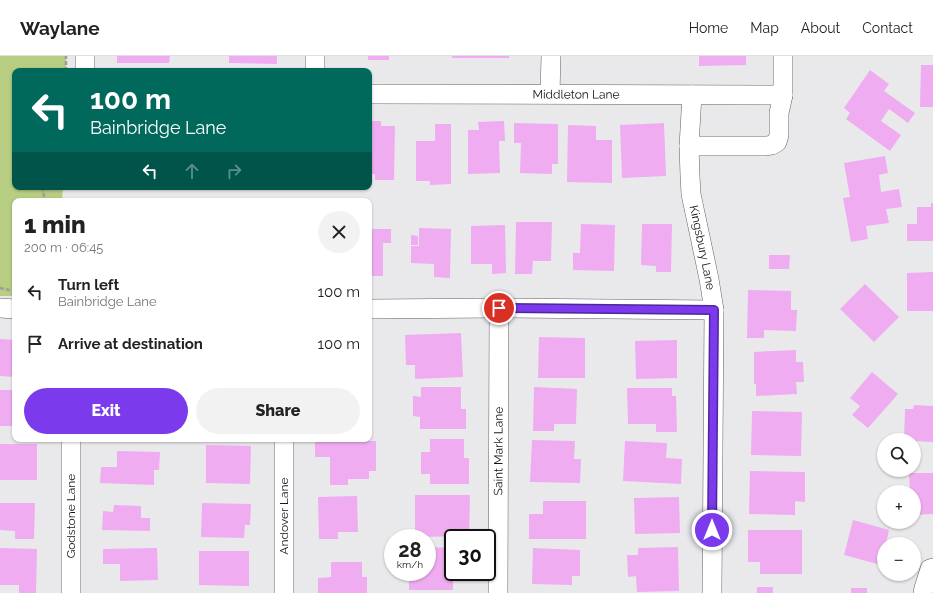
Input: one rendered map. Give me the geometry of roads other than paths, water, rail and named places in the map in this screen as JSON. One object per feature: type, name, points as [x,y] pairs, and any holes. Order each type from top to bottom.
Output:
[{"type":"street","points":[[84,56],[85,68]]},
{"type":"street","points":[[315,56],[315,68]]},
{"type":"street","points":[[550,94],[551,56]]},
{"type":"street","points":[[689,146],[766,146],[777,142],[779,135],[779,113],[783,96],[783,56]]},
{"type":"street","name":"Middleton Lane","points":[[372,94],[783,96]]},
{"type":"street","name":"Kingsbury Lane","points":[[692,95],[689,146],[691,194],[714,310],[712,593]]},
{"type":"street","points":[[0,308],[12,308]]},
{"type":"street","points":[[372,309],[499,308],[714,310]]},
{"type":"street","name":"Saint Mark Lane","points":[[498,593],[499,308]]},
{"type":"street","name":"Godstone Lane","points":[[71,593],[72,442]]},
{"type":"street","name":"Andover Lane","points":[[284,442],[284,593]]},
{"type":"street","points":[[924,593],[924,588],[931,569]]}]
